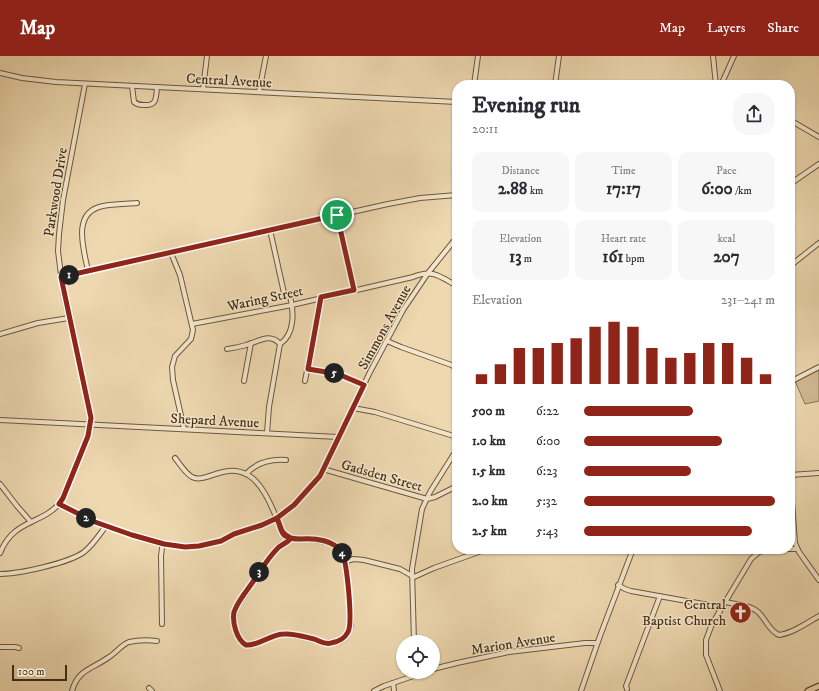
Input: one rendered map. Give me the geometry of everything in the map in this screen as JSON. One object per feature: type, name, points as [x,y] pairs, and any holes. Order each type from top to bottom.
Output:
[{"type":"main road","points":[[808,691],[819,686]]},
{"type":"street","points":[[204,90],[207,56]]},
{"type":"street","points":[[259,92],[266,56]]},
{"type":"street","points":[[475,80],[478,56]]},
{"type":"street","points":[[556,80],[559,56]]},
{"type":"street","points":[[713,56],[715,80]]},
{"type":"street","points":[[723,80],[734,56]]},
{"type":"street","name":"Central Avenue","points":[[0,73],[30,79],[85,84],[452,102]]},
{"type":"street","name":"Parkwood Drive","points":[[0,553],[8,538],[17,529],[32,522],[59,504],[63,498],[88,436],[90,412],[69,318],[61,277],[58,251],[60,226],[85,84]]},
{"type":"street","points":[[132,86],[134,102],[138,105],[150,105],[154,102],[157,87]]},
{"type":"street","points":[[795,123],[819,137]]},
{"type":"street","points":[[795,181],[819,164]]},
{"type":"street","points":[[61,277],[337,215],[420,198],[452,195]]},
{"type":"street","points":[[88,271],[82,237],[82,226],[87,216],[97,208],[103,206],[137,203]]},
{"type":"street","points":[[337,215],[354,290]]},
{"type":"street","points":[[267,433],[269,407],[280,344],[286,340],[290,333],[292,324],[292,304],[290,296],[284,293],[270,230]]},
{"type":"street","name":"Simmons Avenue","points":[[59,504],[95,522],[132,535],[164,544],[185,547],[206,545],[221,541],[234,534],[262,525],[277,518],[300,500],[319,478],[364,385],[407,304],[428,273],[452,243]]},
{"type":"street","points":[[795,262],[819,243]]},
{"type":"street","points":[[171,253],[180,275],[192,324],[193,336],[175,356],[172,367],[173,380],[184,429]]},
{"type":"street","points":[[428,273],[436,275],[452,283]]},
{"type":"street","name":"Waring Street","points":[[192,324],[292,304],[428,273]]},
{"type":"street","points":[[305,381],[321,297]]},
{"type":"street","points":[[0,334],[38,323],[69,318]]},
{"type":"street","points":[[227,349],[246,345],[266,338],[277,340],[280,344]]},
{"type":"street","points":[[387,341],[452,366]]},
{"type":"street","points":[[244,381],[251,343]]},
{"type":"street","points":[[795,379],[819,367]]},
{"type":"street","points":[[308,369],[338,374],[364,385]]},
{"type":"street","points":[[353,408],[375,412],[452,435]]},
{"type":"street","name":"Shepard Avenue","points":[[0,420],[338,437]]},
{"type":"street","points":[[414,635],[412,576],[422,509],[426,499],[452,457]]},
{"type":"street","points":[[175,458],[192,477],[204,478],[216,473],[231,470],[246,474],[258,484],[277,518],[283,534],[291,538],[330,542],[339,548],[346,561],[351,625],[349,631],[344,637],[339,641],[329,644],[283,634],[275,635],[252,645],[246,645],[239,638],[235,627],[233,619],[236,608],[269,558],[280,545],[288,542],[291,538]]},
{"type":"street","points":[[246,474],[256,465],[275,459],[286,460]]},
{"type":"street","name":"Gadsden Street","points":[[323,469],[426,499],[452,488]]},
{"type":"street","points":[[795,475],[819,473]]},
{"type":"street","points":[[0,484],[32,522]]},
{"type":"street","points":[[0,574],[56,564],[75,557],[87,550],[106,526]]},
{"type":"street","points":[[795,543],[797,549],[819,580]]},
{"type":"street","points":[[162,624],[161,556],[164,544]]},
{"type":"street","points":[[346,561],[354,558],[364,560],[404,571],[412,576],[417,576],[434,568],[473,554]]},
{"type":"street","points":[[581,691],[618,585],[631,554]]},
{"type":"street","points":[[720,691],[706,655],[705,644],[712,624],[751,559],[757,554]]},
{"type":"street","points":[[618,585],[628,590],[709,605],[718,608],[720,611]]},
{"type":"street","points":[[627,689],[626,686],[660,596]]},
{"type":"street","points":[[725,602],[755,609],[759,612],[771,630],[779,635],[819,616]]},
{"type":"street","points":[[72,691],[77,679],[85,671],[110,657],[124,645],[130,642],[156,641]]},
{"type":"street","name":"Marion Avenue","points":[[440,667],[457,662],[509,652],[585,642],[597,643]]},
{"type":"street","points":[[0,647],[19,648]]},
{"type":"street","points":[[374,691],[403,679]]},
{"type":"street","points":[[393,683],[394,691]]},
{"type":"shaded area","points":[[819,370],[819,401],[805,404],[795,381]]},
{"type":"place","name":"Central Baptist Church","points":[[741,612]]},
{"type":"route","points":[[337,215],[61,277],[91,418],[88,436],[63,498],[59,504],[95,522],[132,535],[164,544],[185,547],[206,545],[221,541],[234,534],[262,525],[277,518],[280,525],[283,534],[285,535],[291,538],[288,542],[280,545],[269,558],[234,611],[233,619],[235,627],[239,638],[246,645],[252,645],[275,635],[283,634],[329,644],[339,641],[344,637],[349,631],[351,625],[346,561],[341,551],[330,542],[301,538],[295,539],[283,534],[277,518],[294,505],[320,476],[364,385],[338,374],[308,369],[321,297],[354,290],[337,215]]}]
